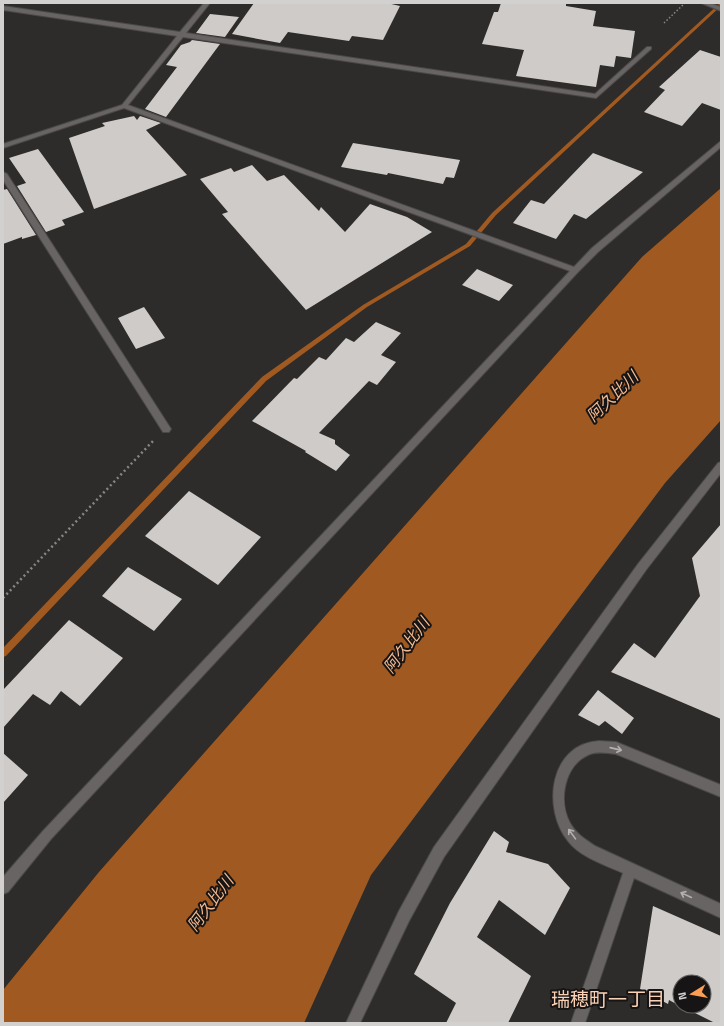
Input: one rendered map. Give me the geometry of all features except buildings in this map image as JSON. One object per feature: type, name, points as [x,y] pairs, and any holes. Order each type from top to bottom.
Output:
[{"type":"street","points":[[3,146],[124,106],[207,3]]},
{"type":"street","points":[[704,3],[721,9]]},
{"type":"street","points":[[3,8],[596,96],[649,48]]},
{"type":"street","points":[[124,106],[575,270]]},
{"type":"street","points":[[3,887],[47,835],[575,270],[595,250],[721,143]]},
{"type":"street","points":[[3,174],[166,429]]},
{"type":"street","points":[[353,1023],[404,916],[439,852],[642,566],[721,466]]},
{"type":"street","points":[[721,791],[616,748],[598,746],[583,750],[570,760],[561,774],[558,794],[562,817],[573,837],[590,851],[721,911]]},
{"type":"street","points":[[578,1023],[630,870]]},
{"type":"path","points":[[664,23],[685,3]]},
{"type":"path","points":[[3,598],[166,429]]},
{"type":"water","name":"阿久比川","points":[[721,188],[721,420],[665,483],[371,875],[304,1023],[3,1023],[3,990],[99,872],[642,257]]},
{"type":"waterway","points":[[3,653],[264,379],[365,306],[468,245],[494,214],[721,4]]},
{"type":"district","name":"瑞穂町一丁目","points":[[608,999]]}]
